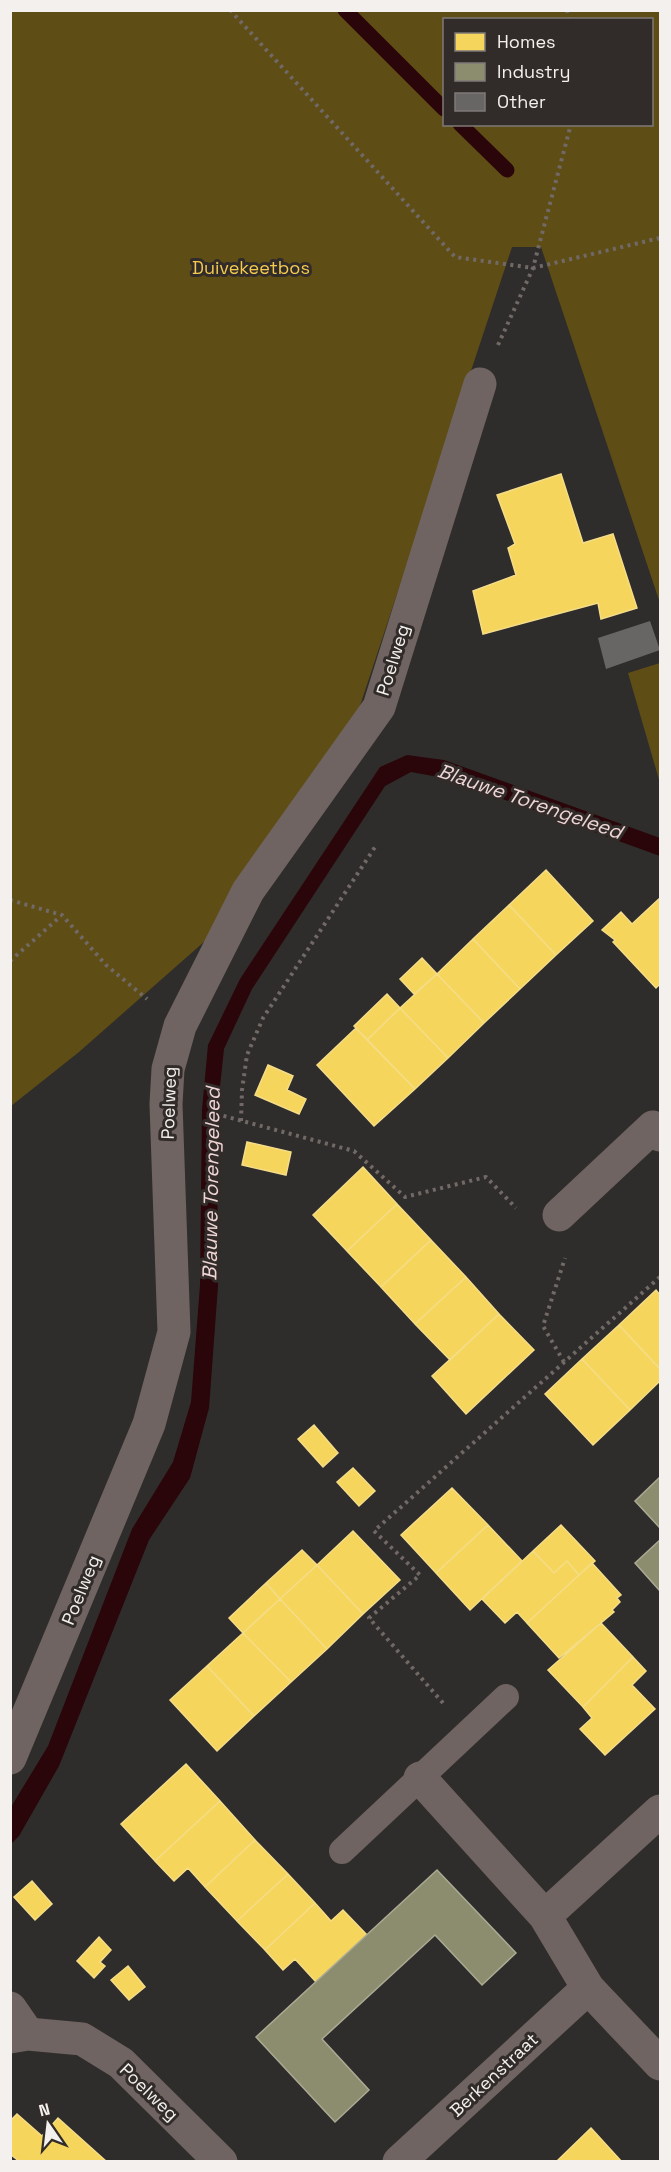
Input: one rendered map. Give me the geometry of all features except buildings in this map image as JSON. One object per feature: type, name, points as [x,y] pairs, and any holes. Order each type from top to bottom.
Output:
[{"type":"street","name":"Poelweg","points":[[10,1758],[149,1424],[174,1332],[166,1104],[168,1069],[180,1026],[248,891],[379,707],[480,384]]},
{"type":"street","points":[[548,1223],[653,1127],[660,1135]]},
{"type":"street","points":[[420,1778],[545,1916],[588,1988],[660,2064]]},
{"type":"street","points":[[545,1916],[660,1811]]},
{"type":"street","name":"Berkenstraat","points":[[399,2162],[588,1988]]},
{"type":"street","name":"Poelweg","points":[[16,2026],[82,2039],[121,2063],[221,2162]]},
{"type":"lane","points":[[342,1851],[506,1697]]},
{"type":"path","points":[[230,10],[455,257],[533,268],[660,238]]},
{"type":"path","points":[[480,384],[533,268],[570,126]]},
{"type":"path","points":[[241,1121],[242,1090],[247,1055],[263,1018],[377,844]]},
{"type":"path","points":[[10,900],[62,915],[105,965],[180,1026]]},
{"type":"path","points":[[10,961],[62,915]]},
{"type":"path","points":[[228,1116],[354,1151],[405,1197],[486,1177],[548,1223],[566,1256],[543,1326],[564,1362]]},
{"type":"path","points":[[469,1732],[369,1618],[420,1575],[374,1531],[660,1277]]},
{"type":"green space","name":"Duivekeetbos","points":[[11,11],[660,11],[660,603],[541,247],[512,247],[343,757],[205,941],[79,1052],[11,1106]]},
{"type":"green space","points":[[660,663],[660,783],[628,673]]},
{"type":"water","name":"Blauwe Torengeleed","points":[[407,755],[444,760],[660,838],[660,856],[444,778],[411,772],[385,786],[252,989],[224,1049],[217,1114],[218,1286],[209,1408],[190,1478],[149,1540],[59,1766],[19,1836],[11,1844],[11,1807],[48,1746],[132,1529],[173,1462],[191,1402],[200,1285],[202,1110],[208,1045],[240,979],[380,767]]},
{"type":"waterway","points":[[345,10],[443,108]]},
{"type":"waterway","points":[[462,126],[507,170]]}]
